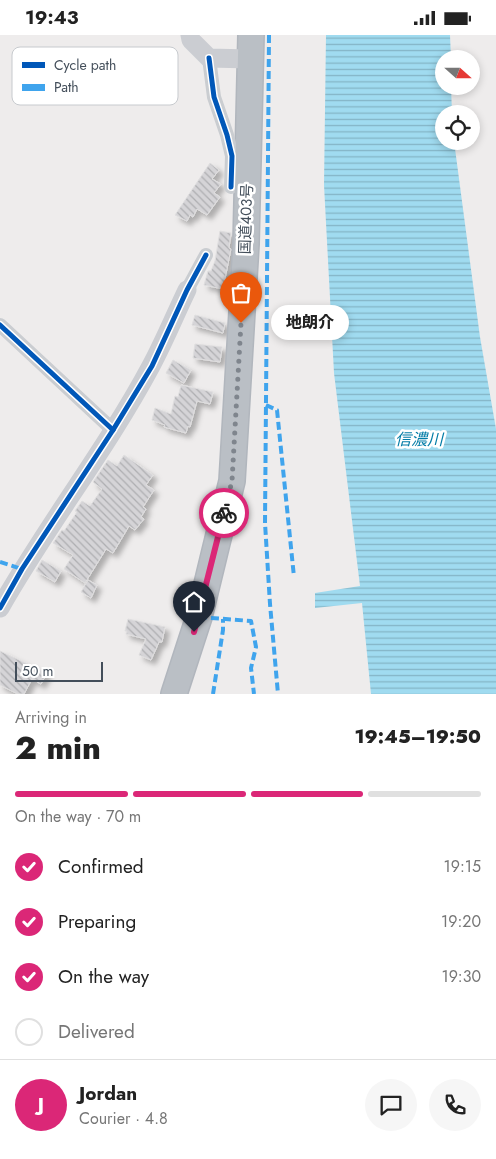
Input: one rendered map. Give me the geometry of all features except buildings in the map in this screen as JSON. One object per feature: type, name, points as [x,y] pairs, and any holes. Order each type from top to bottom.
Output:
[{"type":"highway","name":"国道403号","points":[[174,694],[199,617],[232,481],[246,244],[251,47]]},
{"type":"street","points":[[190,35],[191,40],[209,58],[214,97],[227,135],[232,157],[231,187]]},
{"type":"street","points":[[209,58],[251,47]]},
{"type":"street","points":[[0,608],[22,569],[113,430],[152,365],[187,290],[206,255]]},
{"type":"street","points":[[0,325],[113,430]]},
{"type":"water","name":"信濃川","points":[[326,35],[450,35],[451,50],[435,50],[435,95],[451,95],[452,105],[435,105],[435,150],[455,150],[480,337],[496,429],[496,694],[371,694],[362,603],[315,608],[315,593],[360,586],[334,373],[324,185]]},
{"type":"marked path","points":[[269,35],[265,523],[278,694]]},
{"type":"marked path","points":[[266,405],[277,410],[294,577]]},
{"type":"marked path","points":[[0,562],[22,569]]},
{"type":"marked path","points":[[199,617],[251,621],[256,647],[251,668],[254,694]]},
{"type":"marked path","points":[[213,694],[223,619]]},
{"type":"cycle path","points":[[209,58],[214,97],[232,156],[231,187]]},
{"type":"cycle path","points":[[0,608],[22,569],[113,430],[152,366],[187,290],[206,255]]},
{"type":"cycle path","points":[[0,325],[113,430]]},
{"type":"way so far","points":[[224,513],[232,481],[241,323]]},
{"type":"place","name":"地朗介","points":[[241,323]]},
{"type":"route","points":[[194,632],[224,513]]}]
